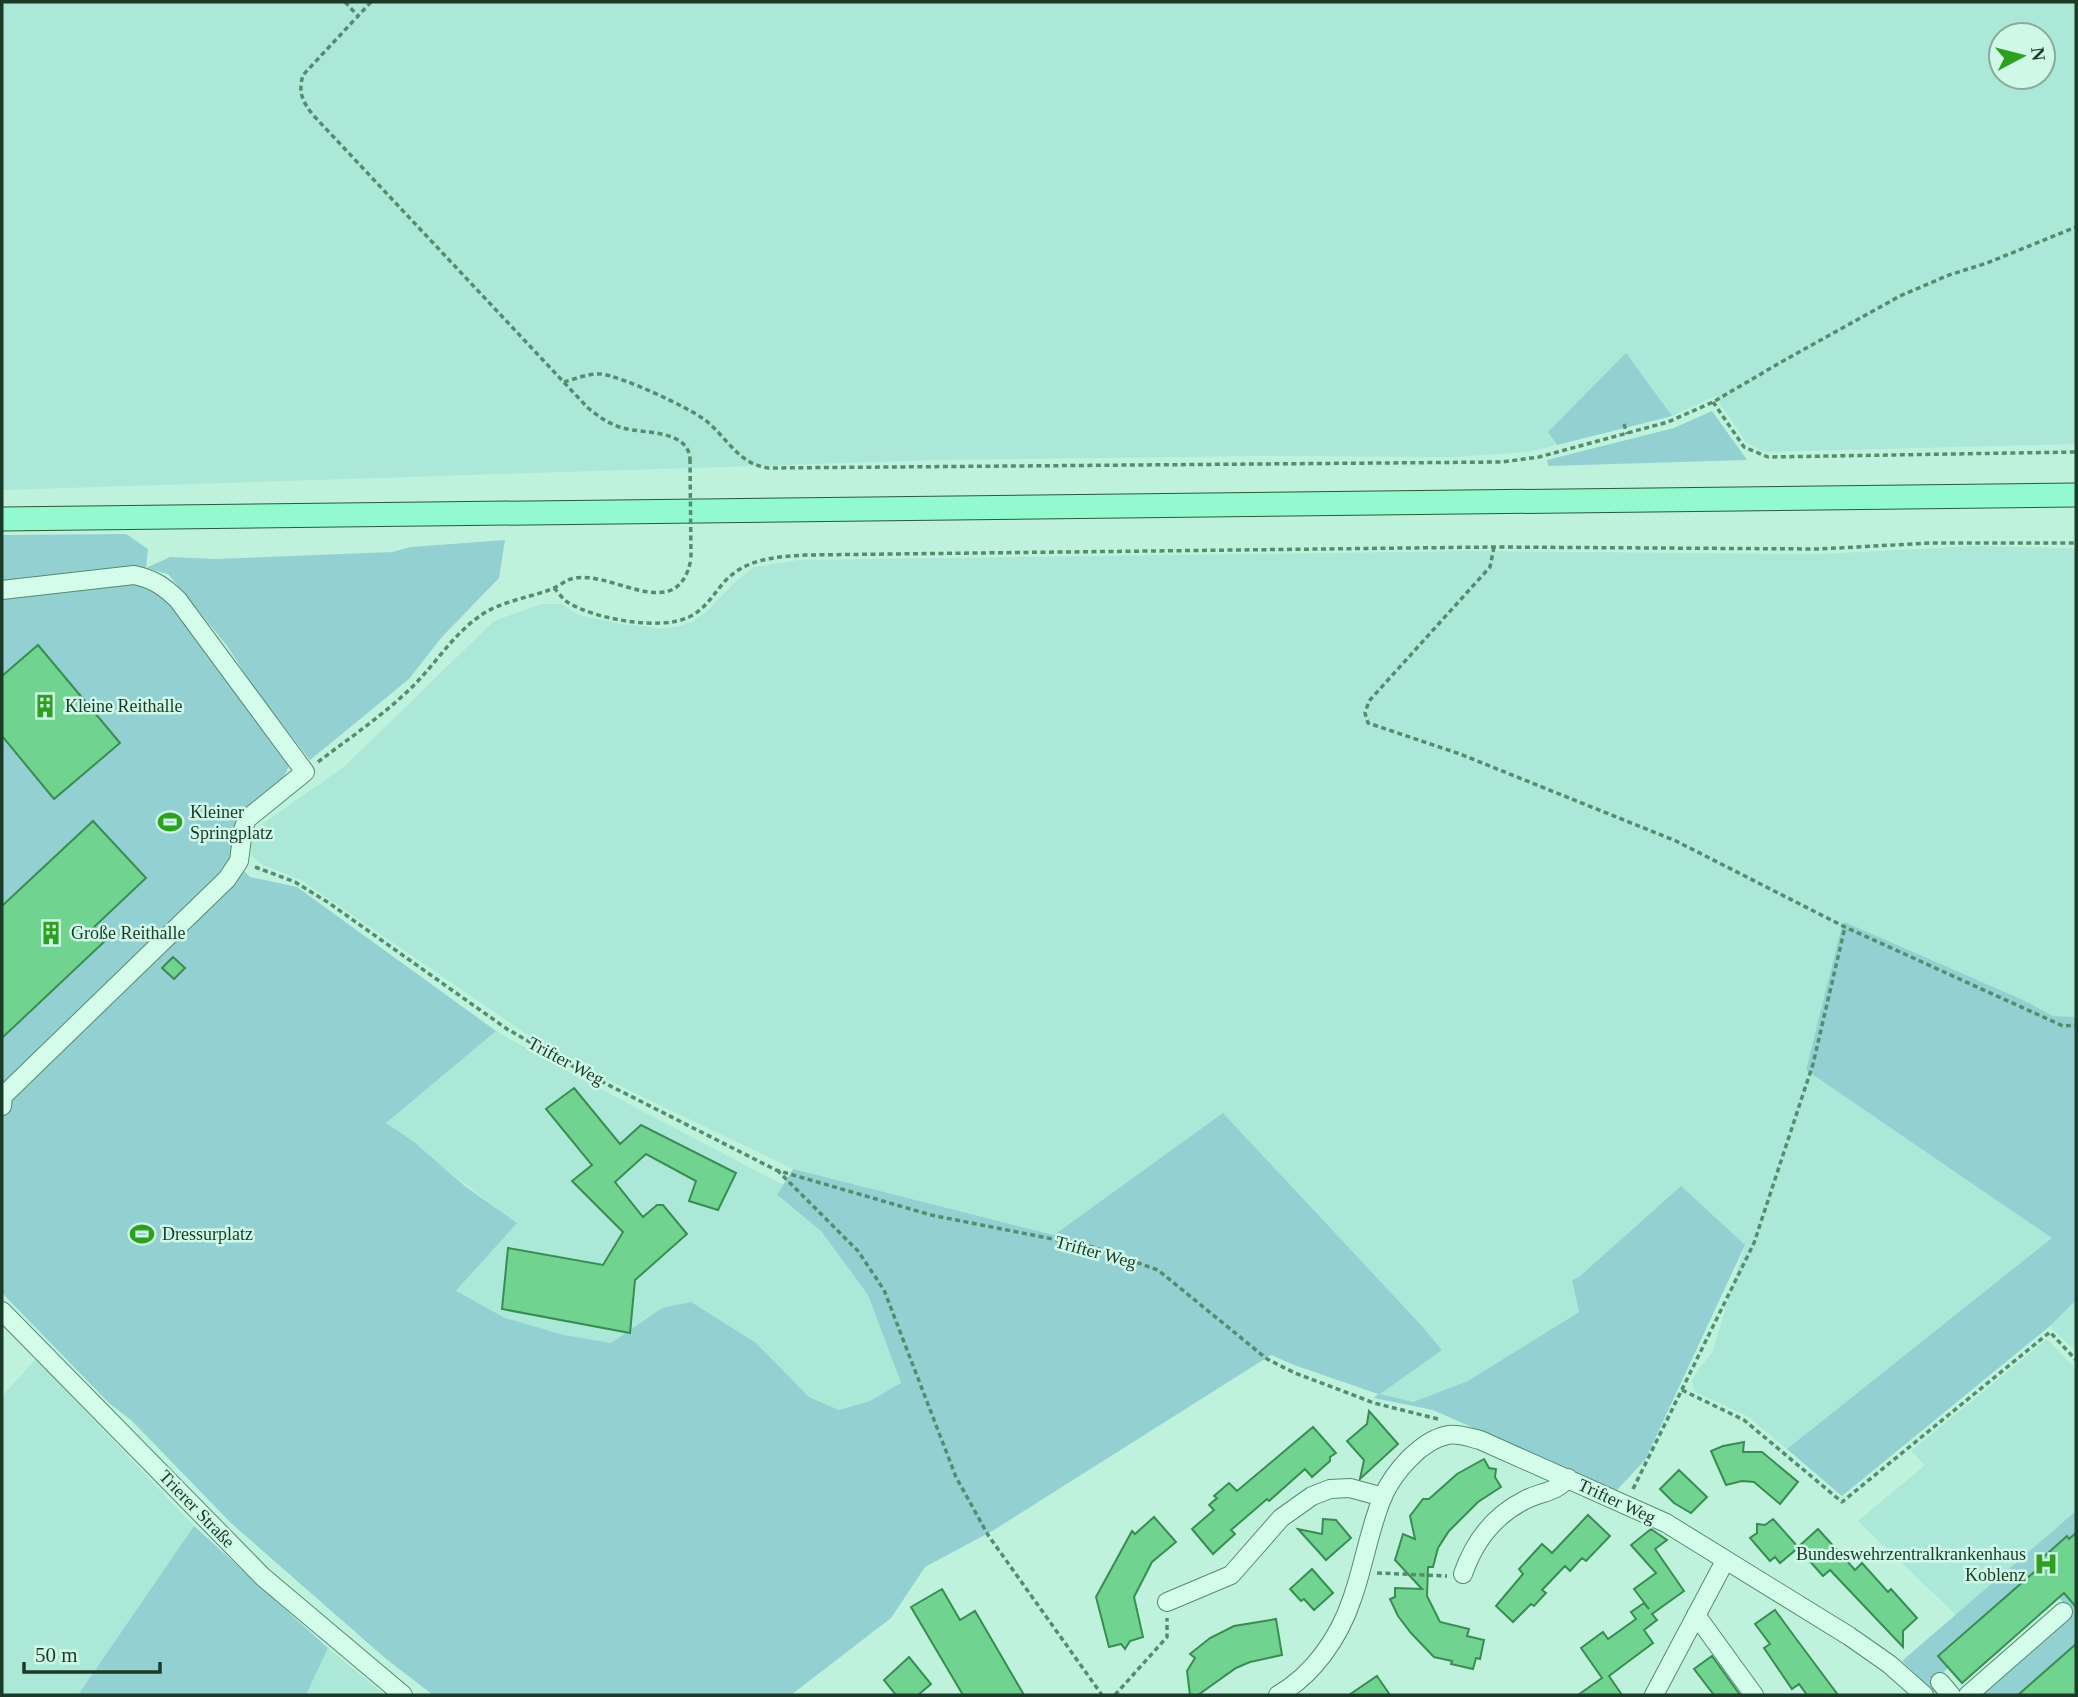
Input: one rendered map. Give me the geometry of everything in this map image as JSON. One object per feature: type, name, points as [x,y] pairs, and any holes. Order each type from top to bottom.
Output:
[{"type":"main road","points":[[2,519],[2076,495]]},
{"type":"street","points":[[2,590],[134,575],[157,582],[178,600],[305,772],[247,819],[239,861],[227,879],[3,1096],[2,1105]]},
{"type":"street","name":"Trierer Straße","points":[[2,1311],[263,1577],[403,1695]]},
{"type":"street","points":[[1278,1695],[1310,1671],[1324,1653],[1352,1601],[1383,1497],[1402,1469],[1422,1448],[1450,1434]]},
{"type":"street","name":"Trifter Weg","points":[[1450,1434],[1480,1440],[1666,1523],[1849,1636],[1889,1664],[1924,1695]]},
{"type":"street","points":[[1462,1574],[1470,1552],[1482,1534],[1499,1517],[1525,1500],[1559,1489],[1568,1478]]},
{"type":"street","points":[[1167,1602],[1231,1576],[1281,1518],[1312,1496],[1330,1489],[1350,1488],[1383,1497]]},
{"type":"street","points":[[1658,1693],[1725,1561]]},
{"type":"street","points":[[1968,1695],[2063,1612]]},
{"type":"street","points":[[1696,1615],[1754,1695]]},
{"type":"path","points":[[345,2],[358,16]]},
{"type":"path","points":[[305,772],[398,701],[481,615],[554,589],[572,578],[616,584],[632,590],[662,592],[682,583],[687,577],[691,559],[691,459],[687,449],[673,437],[625,429],[603,420],[564,382],[313,115],[303,101],[299,88],[303,75],[371,2]]},
{"type":"path","points":[[564,382],[600,374],[667,399],[706,420],[755,467],[1502,462],[1539,457],[1668,422],[1713,402],[1900,296],[2076,227]]},
{"type":"path","points":[[1713,402],[1744,447],[1768,457],[2076,452]]},
{"type":"path","points":[[1623,424],[1627,434]]},
{"type":"path","points":[[554,589],[567,602],[587,611],[656,624],[677,622],[697,613],[726,580],[742,567],[758,560],[778,557],[1494,547],[1819,549],[1942,542],[2076,543]]},
{"type":"path","points":[[1494,547],[1490,567],[1369,701],[1365,713],[1367,723],[1460,754],[1676,841],[1845,927],[2063,1026],[2076,1025]]},
{"type":"path","name":"Trifter Weg","points":[[239,861],[295,883],[329,903],[507,1029],[583,1072],[776,1170],[931,1215],[1093,1247],[1158,1270],[1267,1359],[1295,1373],[1374,1403],[1436,1418],[1450,1434]]},
{"type":"path","points":[[1626,1504],[1754,1243],[1812,1064],[1845,927]]},
{"type":"path","points":[[776,1170],[858,1251],[884,1290],[956,1477],[988,1535],[1102,1695]]},
{"type":"path","points":[[1682,1390],[1744,1420],[1842,1502],[2050,1332],[2076,1360]]},
{"type":"path","points":[[1360,1572],[1439,1577],[1462,1574]]},
{"type":"path","points":[[1115,1695],[1167,1637],[1167,1602]]},
{"type":"shaded area","points":[[2,2],[2076,2],[2076,444],[1765,452],[1746,442],[1715,396],[1672,416],[1626,354],[1548,433],[1557,445],[1528,452],[1455,457],[1262,456],[940,460],[2,490]]},
{"type":"shaded area","points":[[1626,353],[1672,416],[1557,445],[1548,432]]},
{"type":"shaded area","points":[[1712,411],[1747,460],[1548,466],[1547,460],[1674,428]]},
{"type":"shaded area","points":[[126,534],[148,549],[146,568],[170,557],[215,559],[392,552],[411,547],[505,540],[499,578],[441,638],[409,679],[310,760],[254,688],[228,647],[168,574],[145,568],[45,580],[2,582],[2,535]]},
{"type":"shaded area","points":[[1974,546],[2076,548],[2076,1017],[2053,1016],[2023,1000],[1846,922],[1841,929],[1806,1070],[2053,1238],[1787,1449],[1747,1416],[1695,1392],[1692,1381],[1712,1353],[1745,1245],[1578,1277],[1572,1280],[1579,1312],[1468,1381],[1413,1402],[1379,1394],[1442,1350],[1224,1114],[1054,1235],[793,1169],[593,1073],[540,1043],[301,880],[261,864],[251,855],[251,841],[259,826],[344,767],[494,621],[542,604],[561,604],[579,615],[621,624],[676,627],[692,622],[706,612],[754,567],[798,560],[1470,551],[1820,554]]},
{"type":"shaded area","points":[[139,583],[156,590],[174,604],[289,764],[278,785],[247,809],[233,860],[250,877],[297,887],[496,1031],[386,1123],[414,1142],[466,1187],[517,1223],[456,1291],[505,1318],[564,1335],[611,1343],[662,1308],[691,1302],[756,1343],[809,1397],[839,1410],[870,1401],[901,1383],[868,1295],[821,1231],[777,1195],[793,1169],[1054,1235],[1223,1113],[1442,1350],[1380,1394],[1413,1402],[1468,1381],[1579,1312],[1572,1280],[1579,1277],[1681,1186],[1745,1245],[1645,1460],[1616,1491],[1433,1410],[1374,1398],[1378,1394],[1271,1355],[994,1530],[925,1567],[891,1618],[791,1695],[433,1695],[385,1658],[231,1523],[2,1293],[2,597]]},
{"type":"shaded area","points":[[1845,922],[2023,1000],[2053,1016],[2076,1017],[2076,1300],[2050,1326],[1842,1496],[1787,1449],[2052,1238],[1806,1070]]},
{"type":"shaded area","points":[[496,1031],[783,1185],[777,1196],[821,1231],[868,1295],[901,1384],[870,1401],[839,1410],[809,1397],[756,1343],[662,1308],[611,1343],[564,1335],[505,1318],[456,1292],[516,1223],[386,1123]]},
{"type":"shaded area","points":[[2076,1300],[2076,1352],[2050,1326]]},
{"type":"shaded area","points":[[2047,1339],[2076,1369],[2076,1511],[1956,1615],[1858,1521],[1925,1465],[1911,1451]]},
{"type":"shaded area","points":[[36,1359],[194,1526],[78,1695],[2,1695],[2,1396]]},
{"type":"shaded area","points":[[2076,1511],[2076,1533],[2069,1539],[2067,1536],[2038,1562],[2041,1566],[1938,1656],[1948,1668],[1934,1681],[1946,1695],[1937,1695],[1902,1661]]},
{"type":"shaded area","points":[[194,1526],[328,1648],[306,1695],[78,1695]]},
{"type":"shaded area","points":[[2064,1593],[2076,1607],[2076,1644],[2018,1695],[1976,1695],[2069,1609],[2059,1598]]},
{"type":"shaded area","points":[[328,1648],[385,1695],[306,1695]]},
{"type":"building","name":"Kleine Reithalle","points":[[38,645],[120,743],[54,799],[2,736],[2,676]]},
{"type":"building","name":"Große Reithalle","points":[[93,821],[146,878],[94,927],[106,940],[2,1038],[2,906]]},
{"type":"building","points":[[173,957],[185,968],[174,979],[162,968]]},
{"type":"building","points":[[574,1088],[620,1144],[641,1125],[736,1173],[718,1210],[689,1201],[696,1181],[646,1154],[615,1182],[643,1217],[657,1205],[663,1205],[687,1234],[635,1280],[630,1333],[502,1309],[508,1248],[603,1265],[623,1232],[572,1181],[592,1165],[546,1109]]},
{"type":"building","points":[[1369,1411],[1398,1444],[1360,1479],[1364,1460],[1347,1441],[1367,1424]]},
{"type":"building","points":[[1313,1427],[1336,1453],[1330,1457],[1330,1461],[1312,1477],[1305,1469],[1269,1501],[1267,1499],[1231,1530],[1235,1534],[1213,1554],[1192,1529],[1214,1510],[1209,1505],[1217,1498],[1214,1496],[1229,1483],[1237,1491]]},
{"type":"building","points":[[1744,1442],[1743,1452],[1762,1452],[1798,1482],[1780,1504],[1754,1482],[1742,1481],[1726,1485],[1711,1451]]},
{"type":"building","points":[[1484,1459],[1489,1468],[1496,1469],[1495,1477],[1501,1487],[1478,1502],[1449,1531],[1438,1548],[1433,1567],[1428,1567],[1427,1596],[1440,1622],[1469,1629],[1467,1636],[1484,1640],[1480,1659],[1476,1658],[1473,1669],[1434,1657],[1398,1616],[1390,1599],[1395,1597],[1395,1588],[1422,1589],[1395,1560],[1403,1534],[1415,1539],[1410,1516],[1423,1499],[1429,1499],[1457,1474]]},
{"type":"building","points":[[1679,1470],[1707,1497],[1691,1513],[1674,1503],[1660,1489]]},
{"type":"building","points":[[1588,1515],[1610,1536],[1586,1561],[1582,1558],[1570,1571],[1565,1566],[1542,1590],[1546,1593],[1534,1606],[1531,1604],[1513,1622],[1496,1606],[1523,1574],[1519,1569],[1542,1544],[1552,1553]]},
{"type":"building","points":[[1154,1517],[1176,1542],[1152,1562],[1134,1597],[1143,1637],[1130,1641],[1125,1649],[1121,1644],[1109,1647],[1096,1597],[1132,1531],[1135,1534]]},
{"type":"building","points":[[1323,1519],[1336,1520],[1351,1538],[1326,1560],[1298,1529],[1322,1534]]},
{"type":"building","points":[[1773,1519],[1798,1547],[1818,1529],[1855,1570],[1862,1563],[1888,1592],[1891,1589],[1917,1618],[1903,1631],[1903,1647],[1830,1570],[1823,1576],[1798,1548],[1780,1563],[1775,1557],[1770,1561],[1750,1538],[1757,1533],[1757,1524],[1765,1525]]},
{"type":"building","points":[[1651,1529],[1667,1540],[1655,1549],[1684,1591],[1652,1614],[1657,1620],[1644,1630],[1653,1643],[1609,1676],[1622,1695],[1578,1695],[1602,1678],[1581,1648],[1603,1632],[1608,1639],[1636,1619],[1631,1612],[1644,1603],[1649,1609],[1634,1589],[1656,1573],[1631,1545]]},
{"type":"building","points":[[2076,1533],[2076,1607],[2064,1593],[1962,1683],[1938,1656],[2041,1566],[2038,1562],[2067,1536],[2069,1539]]},
{"type":"building","points":[[1312,1569],[1333,1593],[1314,1610],[1290,1589]]},
{"type":"building","points":[[942,1589],[960,1620],[975,1611],[1024,1695],[963,1695],[911,1607]]},
{"type":"building","points":[[1775,1610],[1838,1695],[1807,1695],[1799,1684],[1792,1689],[1764,1648],[1770,1644],[1755,1624]]},
{"type":"building","points":[[1276,1619],[1282,1655],[1236,1668],[1198,1695],[1190,1695],[1187,1671],[1195,1658],[1190,1654],[1210,1638],[1234,1626]]},
{"type":"building","points":[[2076,1644],[2076,1695],[2018,1695]]},
{"type":"building","points":[[1712,1656],[1740,1695],[1714,1695],[1694,1669]]},
{"type":"building","points":[[909,1657],[931,1684],[918,1695],[896,1695],[884,1680]]},
{"type":"building","points":[[1377,1676],[1390,1695],[1349,1695]]},
{"type":"place","name":"Kleine Reithalle","points":[[45,706]]},
{"type":"place","name":"Kleiner Springplatz","points":[[170,822]]},
{"type":"place","name":"Große Reithalle","points":[[51,933]]},
{"type":"place","name":"Dressurplatz","points":[[142,1234]]},
{"type":"place","name":"Bundeswehrzentralkrankenhaus Koblenz","points":[[2046,1564]]}]
